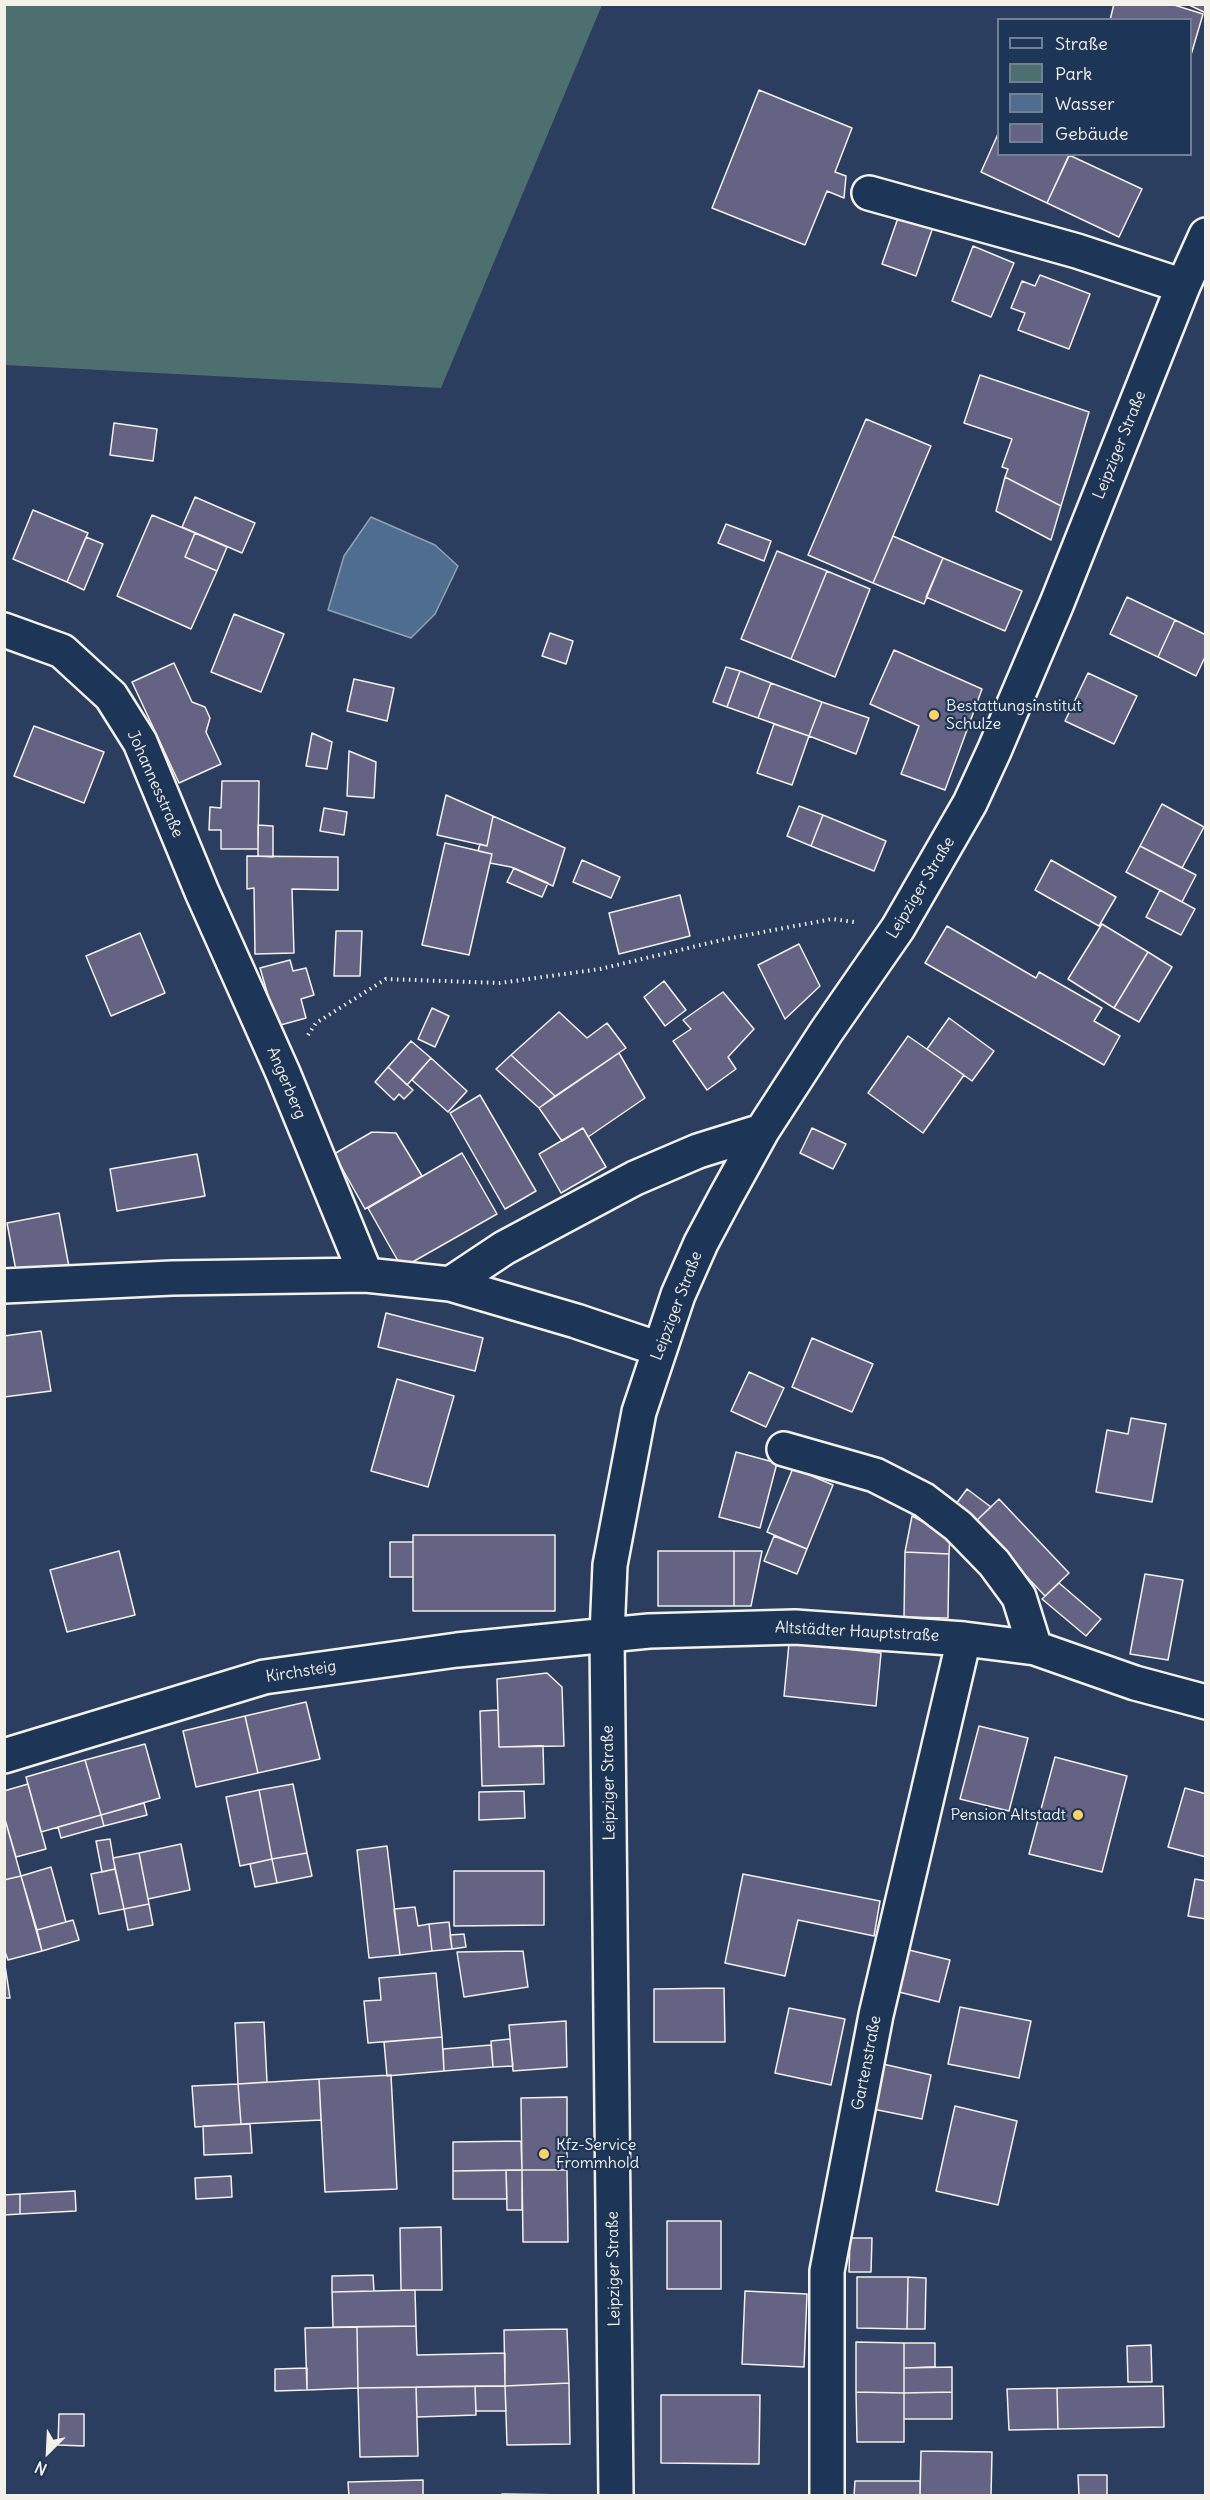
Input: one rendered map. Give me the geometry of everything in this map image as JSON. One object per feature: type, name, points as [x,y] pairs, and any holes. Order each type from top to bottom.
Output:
[{"type":"street","points":[[869,193],[1077,251],[1183,286]]},
{"type":"street","name":"Leipziger Straße","points":[[616,2496],[607,1635],[610,1565],[639,1412],[678,1295],[701,1243],[762,1131],[826,1032],[898,928],[947,845],[994,751],[1057,603],[1183,286],[1206,236]]},
{"type":"street","name":"Johannesstraße","points":[[4,630],[62,651],[111,696],[140,742],[202,892]]},
{"type":"street","name":"Angerberg","points":[[202,892],[283,1073],[366,1275]]},
{"type":"street","points":[[450,1284],[504,1248],[635,1178],[698,1151],[762,1131]]},
{"type":"street","points":[[4,1286],[172,1278],[366,1275],[450,1284],[576,1321],[659,1349]]},
{"type":"street","points":[[784,1449],[875,1475],[924,1500],[958,1526],[994,1563],[1019,1597],[1035,1648]]},
{"type":"street","name":"Altstädter Hauptstraße","points":[[607,1635],[649,1631],[795,1626],[964,1639],[1035,1648],[1135,1683],[1206,1702]]},
{"type":"street","name":"Kirchsteig","points":[[4,1756],[264,1677],[457,1650],[607,1635]]},
{"type":"street","name":"Gartenstraße","points":[[827,2496],[827,2271],[876,2015],[964,1639]]},
{"type":"path","points":[[283,1073],[316,1023],[386,979],[500,982],[600,969],[726,939],[832,919],[898,928]]},
{"type":"green space","points":[[4,5],[602,5],[441,388],[5,365]]},
{"type":"water","points":[[371,517],[435,545],[458,566],[435,614],[411,638],[328,610],[344,556]]},
{"type":"building","points":[[1114,4],[1171,4],[1203,14],[1192,52],[1192,18],[1110,18]]},
{"type":"building","points":[[1187,4],[1206,4],[1206,13]]},
{"type":"building","points":[[759,90],[852,128],[835,172],[846,176],[844,198],[827,191],[805,245],[712,208]]},
{"type":"building","points":[[997,136],[997,156],[1069,156],[1047,203],[981,172]]},
{"type":"building","points":[[1069,156],[1142,189],[1119,237],[1047,203]]},
{"type":"building","points":[[899,215],[933,227],[916,276],[882,264]]},
{"type":"building","points":[[973,246],[1014,263],[991,317],[952,301]]},
{"type":"building","points":[[1040,275],[1090,294],[1069,349],[1018,330],[1025,313],[1011,308],[1022,281],[1035,286]]},
{"type":"building","points":[[980,375],[1089,412],[1061,506],[1005,477],[1008,469],[1002,467],[1012,439],[964,423]]},
{"type":"building","points":[[866,419],[931,446],[873,583],[808,555]]},
{"type":"building","points":[[114,423],[157,429],[153,461],[110,455]]},
{"type":"building","points":[[1005,477],[1061,506],[1051,540],[996,511]]},
{"type":"building","points":[[195,497],[255,523],[242,553],[182,527]]},
{"type":"building","points":[[33,510],[88,533],[67,582],[13,559]]},
{"type":"building","points":[[152,515],[195,533],[185,557],[217,571],[191,629],[117,596]]},
{"type":"building","points":[[726,524],[771,541],[764,561],[718,543]]},
{"type":"building","points":[[195,533],[227,547],[217,571],[185,557]]},
{"type":"building","points":[[893,536],[943,558],[924,604],[873,583]]},
{"type":"building","points":[[86,537],[103,544],[84,590],[67,582]]},
{"type":"building","points":[[777,551],[827,571],[791,659],[741,639]]},
{"type":"building","points":[[943,558],[1022,591],[1005,631],[926,597]]},
{"type":"building","points":[[827,571],[870,589],[835,677],[791,659]]},
{"type":"building","points":[[1127,597],[1175,620],[1158,657],[1110,634]]},
{"type":"building","points":[[234,614],[284,634],[261,692],[211,672]]},
{"type":"building","points":[[1175,620],[1206,635],[1206,655],[1196,676],[1158,657]]},
{"type":"building","points":[[550,633],[573,641],[566,664],[542,656]]},
{"type":"building","name":"Bestattungsinstitut Schulze","points":[[894,650],[982,689],[945,790],[901,774],[919,726],[870,704]]},
{"type":"building","points":[[174,663],[192,702],[205,707],[210,718],[206,732],[221,764],[179,783],[132,682]]},
{"type":"building","points":[[726,667],[740,671],[727,707],[713,702]]},
{"type":"building","points":[[740,671],[771,683],[758,718],[727,707]]},
{"type":"building","points":[[1088,673],[1137,696],[1114,744],[1065,721]]},
{"type":"building","points":[[354,679],[394,688],[387,721],[347,711]]},
{"type":"building","points":[[771,683],[822,702],[809,736],[758,718]]},
{"type":"building","points":[[822,702],[869,718],[856,754],[809,736]]},
{"type":"building","points":[[774,724],[809,736],[792,785],[757,773]]},
{"type":"building","points":[[34,726],[104,752],[84,803],[14,776]]},
{"type":"building","points":[[312,733],[332,742],[327,769],[306,766]]},
{"type":"building","points":[[349,751],[376,762],[374,798],[347,796]]},
{"type":"building","points":[[222,781],[259,781],[258,849],[221,849],[221,830],[209,830],[210,807],[221,808]]},
{"type":"building","points":[[446,795],[493,816],[487,846],[437,835]]},
{"type":"building","points":[[1162,804],[1204,827],[1182,868],[1140,846]]},
{"type":"building","points":[[799,806],[823,815],[811,846],[787,836]]},
{"type":"building","points":[[324,808],[347,812],[344,835],[320,831]]},
{"type":"building","points":[[823,815],[886,841],[874,871],[811,846]]},
{"type":"building","points":[[493,816],[565,848],[553,886],[511,867],[490,863],[492,854],[478,851],[480,844],[487,846]]},
{"type":"building","points":[[258,825],[273,826],[273,857],[258,856]]},
{"type":"building","points":[[445,843],[492,854],[469,955],[422,945]]},
{"type":"building","points":[[1140,846],[1196,875],[1182,902],[1126,872]]},
{"type":"building","points":[[247,856],[338,857],[338,890],[292,889],[294,953],[255,954],[254,888],[247,889]]},
{"type":"building","points":[[582,860],[620,877],[611,898],[573,882]]},
{"type":"building","points":[[1051,860],[1116,897],[1099,926],[1035,890]]},
{"type":"building","points":[[514,868],[548,883],[542,897],[507,882]]},
{"type":"building","points":[[1160,890],[1195,909],[1181,935],[1146,917]]},
{"type":"building","points":[[680,895],[690,936],[619,954],[609,913]]},
{"type":"building","points":[[1102,924],[1148,952],[1114,1008],[1068,979]]},
{"type":"building","points":[[947,926],[1036,978],[1039,972],[1102,1008],[1094,1021],[1120,1036],[1104,1065],[925,963]]},
{"type":"building","points":[[336,931],[362,931],[360,976],[334,976]]},
{"type":"building","points":[[140,933],[165,993],[111,1016],[86,956]]},
{"type":"building","points":[[799,944],[820,986],[785,1019],[758,965]]},
{"type":"building","points":[[1148,952],[1172,967],[1139,1022],[1114,1008]]},
{"type":"building","points":[[290,960],[293,971],[306,968],[314,995],[301,999],[306,1018],[277,1026],[260,968]]},
{"type":"building","points":[[664,981],[686,1010],[665,1026],[644,997]]},
{"type":"building","points":[[723,992],[754,1029],[728,1057],[736,1069],[707,1090],[673,1041],[691,1029],[683,1020]]},
{"type":"building","points":[[432,1008],[449,1016],[435,1047],[418,1039]]},
{"type":"building","points":[[559,1012],[587,1038],[607,1023],[626,1048],[555,1096],[511,1055]]},
{"type":"building","points":[[949,1018],[994,1051],[972,1081],[927,1049]]},
{"type":"building","points":[[908,1036],[964,1075],[923,1133],[868,1093]]},
{"type":"building","points":[[411,1041],[431,1058],[407,1085],[388,1067]]},
{"type":"building","points":[[619,1053],[645,1098],[588,1137],[583,1128],[562,1141],[539,1108]]},
{"type":"building","points":[[511,1055],[555,1096],[539,1108],[496,1069]]},
{"type":"building","points":[[431,1058],[467,1091],[448,1112],[412,1080]]},
{"type":"building","points":[[388,1067],[413,1090],[404,1099],[399,1094],[394,1100],[375,1082]]},
{"type":"building","points":[[480,1095],[536,1191],[505,1209],[450,1113]]},
{"type":"building","points":[[583,1128],[606,1167],[561,1193],[539,1154]]},
{"type":"building","points":[[812,1128],[846,1144],[833,1169],[800,1153]]},
{"type":"building","points":[[372,1132],[396,1133],[422,1176],[365,1209],[334,1154]]},
{"type":"building","points":[[462,1153],[497,1214],[402,1268],[368,1208]]},
{"type":"building","points":[[197,1154],[205,1196],[117,1211],[110,1169]]},
{"type":"building","points":[[59,1213],[69,1267],[17,1276],[7,1223]]},
{"type":"building","points":[[386,1313],[483,1338],[475,1371],[378,1347]]},
{"type":"building","points":[[41,1331],[51,1391],[4,1397],[4,1336]]},
{"type":"building","points":[[812,1338],[873,1364],[852,1412],[792,1387]]},
{"type":"building","points":[[749,1372],[784,1388],[766,1427],[731,1411]]},
{"type":"building","points":[[397,1379],[454,1396],[428,1487],[371,1471]]},
{"type":"building","points":[[1131,1418],[1166,1424],[1152,1502],[1096,1492],[1107,1430],[1128,1434]]},
{"type":"building","points":[[736,1452],[777,1463],[760,1528],[719,1517]]},
{"type":"building","points":[[793,1468],[833,1485],[807,1549],[767,1532]]},
{"type":"building","points":[[967,1489],[991,1507],[977,1520],[956,1504]]},
{"type":"building","points":[[999,1499],[1069,1573],[1045,1596],[975,1522]]},
{"type":"building","points":[[912,1516],[950,1536],[949,1554],[905,1552]]},
{"type":"building","points":[[413,1535],[555,1535],[555,1611],[413,1611]]},
{"type":"building","points":[[774,1536],[807,1549],[797,1574],[764,1561]]},
{"type":"building","points":[[390,1542],[413,1542],[413,1577],[390,1577]]},
{"type":"building","points":[[119,1551],[135,1615],[67,1632],[50,1570]]},
{"type":"building","points":[[658,1551],[734,1551],[734,1606],[658,1606]]},
{"type":"building","points":[[734,1551],[762,1551],[751,1606],[734,1606]]},
{"type":"building","points":[[905,1552],[949,1554],[948,1618],[904,1617]]},
{"type":"building","points":[[1145,1574],[1183,1580],[1168,1660],[1130,1654]]},
{"type":"building","points":[[1059,1583],[1101,1619],[1086,1636],[1042,1599]]},
{"type":"building","points":[[789,1643],[881,1653],[876,1706],[784,1696]]},
{"type":"building","points":[[547,1673],[562,1687],[564,1746],[499,1747],[497,1679]]},
{"type":"building","points":[[306,1702],[320,1759],[258,1773],[245,1716]]},
{"type":"building","points":[[498,1710],[499,1747],[543,1746],[544,1784],[482,1786],[480,1711]]},
{"type":"building","points":[[245,1716],[258,1773],[196,1787],[183,1731]]},
{"type":"building","points":[[979,1726],[1028,1738],[1009,1811],[960,1799]]},
{"type":"building","points":[[145,1744],[160,1798],[101,1815],[85,1760]]},
{"type":"building","name":"Pension Altstadt","points":[[1055,1757],[1127,1776],[1102,1872],[1029,1854]]},
{"type":"building","points":[[85,1760],[101,1815],[41,1832],[26,1777]]},
{"type":"building","points":[[28,1784],[46,1849],[16,1857],[4,1816],[4,1791]]},
{"type":"building","points":[[293,1784],[307,1853],[272,1859],[259,1790]]},
{"type":"building","points":[[1185,1788],[1206,1794],[1206,1857],[1168,1847]]},
{"type":"building","points":[[259,1790],[272,1859],[240,1866],[226,1797]]},
{"type":"building","points":[[524,1791],[525,1818],[479,1820],[479,1792]]},
{"type":"building","points":[[144,1803],[147,1815],[104,1826],[101,1815]]},
{"type":"building","points":[[101,1815],[104,1826],[61,1838],[58,1827]]},
{"type":"building","points":[[4,1816],[21,1876],[4,1880]]},
{"type":"building","points":[[110,1839],[115,1869],[102,1872],[96,1841]]},
{"type":"building","points":[[181,1844],[190,1890],[148,1899],[139,1853]]},
{"type":"building","points":[[387,1846],[400,1955],[369,1958],[357,1850]]},
{"type":"building","points":[[139,1853],[149,1904],[124,1909],[113,1858]]},
{"type":"building","points":[[307,1853],[312,1876],[277,1883],[272,1859]]},
{"type":"building","points":[[272,1859],[277,1883],[255,1887],[250,1864]]},
{"type":"building","points":[[51,1867],[66,1922],[37,1930],[21,1876]]},
{"type":"building","points":[[115,1869],[124,1909],[99,1914],[91,1874]]},
{"type":"building","points":[[454,1871],[544,1871],[544,1925],[454,1926]]},
{"type":"building","points":[[743,1874],[880,1901],[874,1936],[798,1920],[785,1976],[725,1963]]},
{"type":"building","points":[[21,1876],[42,1951],[8,1960],[4,1949],[4,1880]]},
{"type":"building","points":[[1195,1879],[1206,1881],[1206,1919],[1188,1916]]},
{"type":"building","points":[[149,1904],[153,1925],[128,1930],[124,1909]]},
{"type":"building","points":[[415,1907],[418,1926],[429,1924],[432,1951],[400,1955],[394,1909]]},
{"type":"building","points":[[73,1920],[79,1940],[42,1951],[37,1930]]},
{"type":"building","points":[[449,1922],[452,1949],[432,1951],[429,1924]]},
{"type":"building","points":[[464,1934],[466,1947],[452,1949],[450,1935]]},
{"type":"building","points":[[909,1950],[950,1960],[939,2002],[899,1992]]},
{"type":"building","points":[[523,1951],[528,1987],[464,1997],[457,1952]]},
{"type":"building","points":[[4,1959],[10,1998],[4,1998]]},
{"type":"building","points":[[436,1973],[442,2037],[368,2043],[364,2001],[381,2000],[379,1978]]},
{"type":"building","points":[[724,1988],[725,2042],[654,2042],[654,1989]]},
{"type":"building","points":[[960,2007],[1031,2021],[1019,2078],[948,2064]]},
{"type":"building","points":[[789,2008],[845,2019],[831,2085],[775,2073]]},
{"type":"building","points":[[566,2021],[567,2067],[513,2071],[509,2025]]},
{"type":"building","points":[[264,2022],[267,2082],[238,2084],[235,2023]]},
{"type":"building","points":[[442,2037],[444,2071],[387,2076],[384,2042]]},
{"type":"building","points":[[510,2039],[513,2066],[493,2067],[491,2041]]},
{"type":"building","points":[[491,2045],[493,2067],[444,2071],[443,2049]]},
{"type":"building","points":[[883,2064],[931,2075],[922,2119],[873,2109]]},
{"type":"building","points":[[391,2075],[397,2189],[325,2192],[319,2079]]},
{"type":"building","points":[[319,2079],[321,2120],[241,2124],[238,2084]]},
{"type":"building","points":[[238,2084],[241,2124],[195,2127],[192,2086]]},
{"type":"building","points":[[567,2097],[567,2170],[522,2170],[521,2098]]},
{"type":"building","points":[[955,2106],[1017,2121],[998,2205],[936,2191]]},
{"type":"building","points":[[250,2124],[252,2153],[204,2155],[203,2126]]},
{"type":"building","points":[[521,2141],[522,2170],[453,2171],[453,2142]]},
{"type":"building","points":[[506,2170],[507,2199],[453,2199],[453,2171]]},
{"type":"building","points":[[506,2170],[522,2170],[522,2210],[507,2210]]},
{"type":"building","points":[[522,2170],[567,2170],[568,2242],[523,2242]]},
{"type":"building","points":[[231,2176],[232,2197],[196,2199],[195,2178]]},
{"type":"building","points":[[75,2191],[76,2211],[20,2214],[20,2194]]},
{"type":"building","points":[[20,2194],[20,2214],[4,2215],[4,2195]]},
{"type":"building","points":[[667,2221],[721,2221],[721,2289],[667,2289]]},
{"type":"building","points":[[441,2227],[442,2290],[401,2290],[400,2228]]},
{"type":"building","points":[[850,2238],[872,2238],[871,2272],[849,2272]]},
{"type":"building","points":[[373,2275],[374,2291],[332,2292],[332,2276]]},
{"type":"building","points":[[857,2277],[908,2277],[907,2329],[857,2328]]},
{"type":"building","points":[[908,2277],[926,2278],[925,2329],[907,2329]]},
{"type":"building","points":[[415,2290],[416,2326],[333,2327],[332,2292]]},
{"type":"building","points":[[745,2291],[807,2294],[804,2367],[742,2364]]},
{"type":"building","points":[[416,2326],[417,2355],[505,2353],[505,2386],[358,2388],[357,2327]]},
{"type":"building","points":[[357,2327],[358,2388],[307,2390],[305,2328]]},
{"type":"building","points":[[567,2329],[569,2383],[505,2386],[504,2330]]},
{"type":"building","points":[[856,2342],[904,2343],[904,2393],[856,2392]]},
{"type":"building","points":[[904,2343],[935,2343],[935,2367],[904,2368]]},
{"type":"building","points":[[1151,2345],[1152,2382],[1128,2382],[1127,2346]]},
{"type":"building","points":[[952,2367],[952,2392],[904,2393],[904,2368]]},
{"type":"building","points":[[307,2368],[307,2390],[275,2391],[275,2369]]},
{"type":"building","points":[[569,2383],[570,2444],[507,2445],[505,2386]]},
{"type":"building","points":[[475,2386],[476,2415],[417,2417],[416,2387]]},
{"type":"building","points":[[475,2386],[505,2386],[506,2411],[476,2411]]},
{"type":"building","points":[[1163,2386],[1164,2427],[1058,2429],[1057,2388]]},
{"type":"building","points":[[416,2387],[418,2456],[360,2457],[358,2388]]},
{"type":"building","points":[[1057,2388],[1058,2429],[1009,2430],[1007,2389]]},
{"type":"building","points":[[856,2392],[904,2393],[904,2442],[857,2442]]},
{"type":"building","points":[[952,2392],[952,2419],[904,2419],[904,2393]]},
{"type":"building","points":[[661,2395],[760,2395],[759,2464],[661,2463]]},
{"type":"building","points":[[59,2414],[84,2414],[84,2446],[58,2445]]},
{"type":"building","points":[[921,2451],[992,2452],[991,2496],[920,2496]]},
{"type":"building","points":[[1078,2475],[1107,2475],[1107,2496],[1079,2496]]},
{"type":"building","points":[[423,2480],[423,2496],[349,2496],[348,2482]]},
{"type":"building","points":[[855,2481],[920,2481],[920,2496],[854,2496]]},
{"type":"building","points":[[502,2494],[569,2495],[569,2496],[502,2496]]},
{"type":"place","name":"Bestattungsinstitut Schulze","points":[[934,715]]},
{"type":"place","name":"Pension Altstadt","points":[[1078,1815]]},
{"type":"place","name":"Kfz-Service Frommhold","points":[[544,2154]]}]
